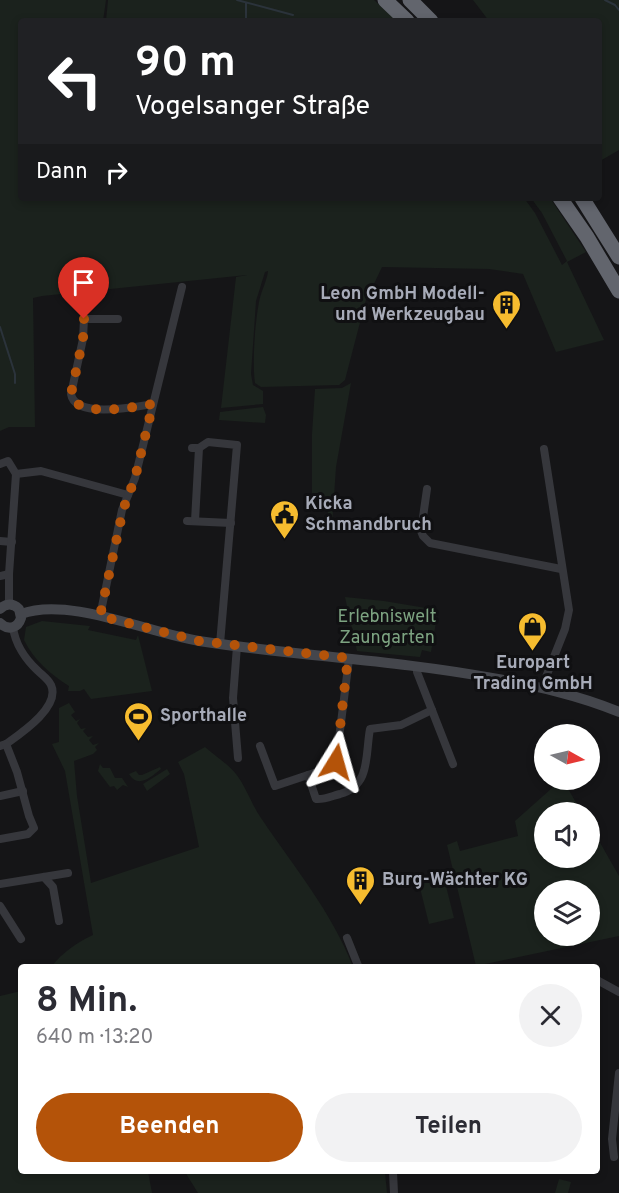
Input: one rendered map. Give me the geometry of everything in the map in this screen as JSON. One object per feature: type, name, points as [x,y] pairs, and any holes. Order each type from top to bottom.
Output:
[{"type":"highway","points":[[385,0],[404,18]]},
{"type":"highway","points":[[410,0],[428,18]]},
{"type":"highway","points":[[562,201],[587,237],[619,291]]},
{"type":"highway","points":[[584,201],[619,257]]},
{"type":"street","points":[[100,616],[117,534],[135,478],[182,287]]},
{"type":"street","points":[[118,319],[84,319],[83,339],[71,394],[72,399],[76,405],[104,410],[153,404]]},
{"type":"street","points":[[220,644],[229,553],[237,445],[208,442],[196,448],[191,521],[231,523]]},
{"type":"street","points":[[542,687],[568,619],[567,598],[544,449]]},
{"type":"street","points":[[0,464],[8,461],[16,474],[12,542],[4,607],[17,607],[21,614],[20,622],[13,627],[7,628],[0,623]]},
{"type":"street","points":[[16,474],[41,471],[128,495]]},
{"type":"street","points":[[427,489],[421,531],[430,543],[561,569]]},
{"type":"street","points":[[0,541],[12,542]]},
{"type":"street","points":[[0,576],[9,574]]},
{"type":"street","points":[[21,614],[38,609],[55,609],[100,616],[183,638],[220,644],[448,670],[542,687],[583,698],[619,712]]},
{"type":"street","points":[[0,839],[28,834],[34,828],[23,791],[3,745],[39,717],[52,693],[49,682],[24,656],[16,641],[13,627]]},
{"type":"street","points":[[237,646],[233,698],[238,758]]},
{"type":"street","points":[[260,746],[275,786],[329,768],[336,762],[348,658]]},
{"type":"street","points":[[417,666],[453,764]]},
{"type":"street","points":[[308,776],[316,799],[350,791],[356,786],[364,772],[370,729],[401,725],[432,710]]},
{"type":"street","points":[[0,796],[23,791]]},
{"type":"street","points":[[0,884],[68,873]]},
{"type":"street","points":[[44,877],[53,886],[59,921]]},
{"type":"street","points":[[0,906],[21,939]]},
{"type":"street","points":[[347,938],[357,964]]},
{"type":"street","points":[[600,982],[619,992]]},
{"type":"street","points":[[615,1157],[612,1139],[619,1073]]},
{"type":"street","points":[[393,1174],[394,1193]]},
{"type":"green space","points":[[0,0],[106,0],[103,18],[18,18],[18,201],[526,201],[535,213],[562,265],[567,261],[533,201],[552,201],[586,252],[567,262],[604,340],[556,352],[523,274],[489,269],[382,267],[373,286],[370,284],[345,380],[339,385],[261,387],[255,383],[254,343],[259,302],[268,271],[265,272],[256,301],[251,374],[253,385],[263,391],[263,404],[221,408],[236,277],[247,275],[33,298],[35,427],[9,427],[0,431]]},
{"type":"green space","points":[[108,0],[374,0],[394,18],[106,18]]},
{"type":"green space","points":[[473,0],[619,0],[619,150],[602,160],[602,18],[487,18]]},
{"type":"green space","points":[[351,383],[336,467],[332,526],[325,503],[312,504],[312,434],[315,389],[342,388]]},
{"type":"green space","points":[[263,407],[266,415],[265,423],[219,420],[220,412]]},
{"type":"green space","name":"Erlebniswelt Zaungarten","points":[[345,597],[438,610],[431,652],[422,650],[420,657],[357,651]]},
{"type":"green space","points":[[42,621],[90,626],[88,630],[136,640],[138,635],[152,691],[91,699],[84,689],[68,691],[69,686],[43,666],[24,640],[26,627]]},
{"type":"green space","points":[[69,703],[75,712],[71,715],[76,721],[80,719],[77,723],[81,729],[86,728],[83,731],[88,737],[93,736],[89,740],[93,745],[99,743],[93,754],[74,761],[77,796],[91,883],[199,847],[184,774],[178,762],[205,747],[240,779],[261,818],[334,927],[352,964],[54,964],[70,948],[93,935],[65,771],[52,744],[59,742],[59,708]]},
{"type":"green space","points":[[100,764],[103,768],[110,768],[115,778],[122,778],[128,787],[123,785],[117,790],[114,786],[110,787],[98,771]]},
{"type":"green space","points":[[160,767],[161,769],[145,780],[136,781],[129,774],[136,771],[142,775]]},
{"type":"green space","points":[[167,769],[170,774],[147,791],[143,784]]},
{"type":"green space","points":[[550,790],[569,790],[576,802],[536,802]]},
{"type":"green space","points":[[534,804],[534,868],[600,868],[600,843],[619,876],[619,936],[600,940],[600,880],[534,880],[534,946],[571,946],[486,964],[476,964],[447,845],[457,841],[460,851],[518,836],[515,821]]},
{"type":"green space","points":[[443,874],[454,918],[429,924],[418,880]]},
{"type":"green space","points":[[18,992],[18,1174],[148,1174],[152,1193],[0,1193],[0,996]]},
{"type":"green space","points":[[186,1174],[385,1174],[387,1193],[198,1193]]},
{"type":"green space","points":[[559,1179],[571,1182],[568,1193],[555,1193]]},
{"type":"waterway","points":[[237,0],[293,15]]},
{"type":"waterway","points":[[605,0],[619,10]]},
{"type":"waterway","points":[[246,3],[246,18]]},
{"type":"waterway","points":[[0,327],[15,374],[15,383]]},
{"type":"place","name":"Leon GmbH Modell- und Werkzeugbau","points":[[506,330]]},
{"type":"place","name":"Kicka Schmandbruch","points":[[284,540]]},
{"type":"place","name":"Europart Trading GmbH","points":[[533,652]]},
{"type":"place","name":"Sporthalle","points":[[139,742]]},
{"type":"place","name":"Burg-Wächter KG","points":[[361,906]]},
{"type":"route","points":[[84,319],[83,339],[71,394],[76,405],[104,410],[153,404],[135,478],[117,534],[100,616],[199,641],[348,658],[336,762]]}]
